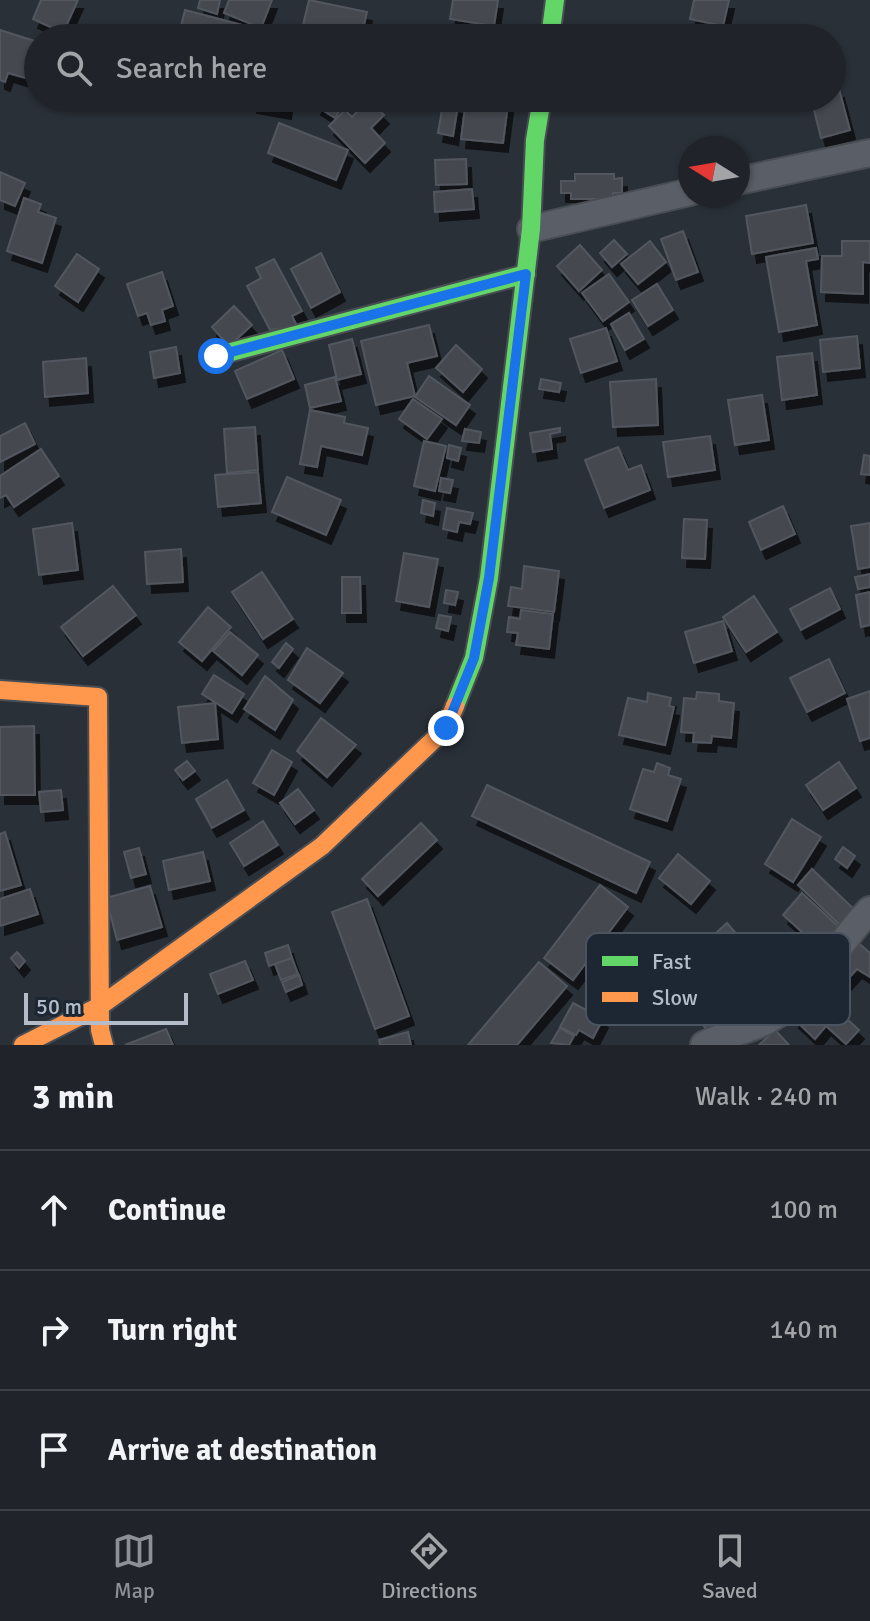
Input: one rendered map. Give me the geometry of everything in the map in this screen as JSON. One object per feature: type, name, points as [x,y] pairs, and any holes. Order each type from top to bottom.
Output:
[{"type":"street","points":[[552,24],[555,0]]},
{"type":"street","points":[[23,1045],[100,1006],[322,846],[446,728],[474,658],[489,578],[531,229],[535,140],[540,112]]},
{"type":"street","points":[[750,178],[870,153]]},
{"type":"street","points":[[531,229],[678,195]]},
{"type":"street","points":[[216,356],[526,274]]},
{"type":"street","points":[[0,690],[98,697],[100,1006],[104,1045]]},
{"type":"street","points":[[849,933],[870,910]]},
{"type":"street","points":[[704,1045],[755,1025]]},
{"type":"building","points":[[41,0],[78,0],[67,24],[44,24],[33,19]]},
{"type":"building","points":[[200,0],[220,0],[217,14],[198,8]]},
{"type":"building","points":[[229,0],[272,0],[263,24],[251,24],[224,13]]},
{"type":"building","points":[[309,0],[367,12],[364,24],[303,24]]},
{"type":"building","points":[[453,0],[498,0],[494,24],[450,19]]},
{"type":"building","points":[[694,0],[729,0],[723,24],[690,19]]},
{"type":"building","points":[[185,10],[238,24],[182,24]]},
{"type":"building","points":[[0,30],[24,38],[24,77],[8,73],[5,82],[0,80]]},
{"type":"building","points":[[326,112],[339,112],[335,118]]},
{"type":"building","points":[[343,112],[352,117],[357,112],[381,112],[384,115],[371,128],[385,143],[365,163],[329,126]]},
{"type":"building","points":[[442,112],[457,112],[453,136],[438,133]]},
{"type":"building","points":[[464,112],[507,112],[503,143],[461,139]]},
{"type":"building","points":[[814,112],[845,112],[850,130],[821,138]]},
{"type":"building","points":[[279,123],[348,150],[336,180],[268,153]]},
{"type":"building","points":[[466,159],[467,184],[436,185],[435,160]]},
{"type":"building","points":[[0,172],[25,183],[15,206],[0,200]]},
{"type":"building","points":[[575,174],[614,174],[614,179],[622,178],[622,193],[613,193],[613,199],[571,199],[571,193],[561,193],[561,181],[575,181]]},
{"type":"building","points":[[472,189],[474,209],[435,212],[434,192]]},
{"type":"building","points":[[24,198],[41,204],[38,212],[56,218],[42,263],[7,251]]},
{"type":"building","points":[[806,205],[813,243],[752,254],[746,216]]},
{"type":"building","points":[[683,231],[698,272],[676,280],[661,239]]},
{"type":"building","points":[[614,240],[627,254],[612,267],[600,253]]},
{"type":"building","points":[[650,241],[666,262],[638,284],[621,264]]},
{"type":"building","points":[[842,241],[870,241],[870,263],[863,262],[863,294],[821,292],[822,256],[842,256]]},
{"type":"building","points":[[580,245],[602,270],[579,291],[557,266]]},
{"type":"building","points":[[816,248],[818,259],[806,261],[817,325],[779,332],[766,257]]},
{"type":"building","points":[[321,253],[340,292],[311,308],[291,269]]},
{"type":"building","points":[[77,254],[99,269],[78,302],[55,286]]},
{"type":"building","points":[[274,259],[302,311],[292,316],[297,326],[270,330],[247,286],[261,278],[256,268]]},
{"type":"building","points":[[162,272],[173,306],[162,310],[165,321],[151,325],[147,313],[138,316],[127,284]]},
{"type":"building","points":[[609,274],[629,302],[603,321],[582,293]]},
{"type":"building","points":[[657,284],[673,310],[648,326],[632,300]]},
{"type":"building","points":[[234,306],[252,325],[229,346],[212,327]]},
{"type":"building","points":[[629,313],[644,339],[625,350],[611,324]]},
{"type":"building","points":[[429,325],[437,356],[407,363],[415,396],[376,405],[361,341]]},
{"type":"building","points":[[606,328],[617,361],[581,373],[570,339]]},
{"type":"building","points":[[857,336],[860,368],[823,372],[820,340]]},
{"type":"building","points":[[352,339],[361,374],[337,380],[329,345]]},
{"type":"building","points":[[456,345],[482,369],[463,392],[436,368]]},
{"type":"building","points":[[176,347],[180,373],[154,378],[150,352]]},
{"type":"building","points":[[282,350],[294,379],[247,399],[235,371]]},
{"type":"building","points":[[812,353],[817,395],[782,400],[777,357]]},
{"type":"building","points":[[86,358],[88,393],[45,397],[43,362]]},
{"type":"building","points":[[429,376],[470,405],[456,425],[415,397]]},
{"type":"building","points":[[335,377],[341,401],[310,408],[305,385]]},
{"type":"building","points":[[541,379],[561,383],[559,392],[539,389]]},
{"type":"building","points":[[656,379],[658,425],[613,427],[610,382]]},
{"type":"building","points":[[762,395],[769,440],[735,445],[728,400]]},
{"type":"building","points":[[413,399],[442,419],[427,439],[399,419]]},
{"type":"building","points":[[310,410],[345,417],[344,423],[368,428],[362,455],[321,446],[317,467],[300,464]]},
{"type":"building","points":[[25,423],[35,444],[0,462],[0,436]]},
{"type":"building","points":[[255,427],[258,470],[227,473],[224,429]]},
{"type":"building","points":[[560,428],[560,432],[550,434],[552,449],[533,452],[530,433]]},
{"type":"building","points":[[465,429],[481,432],[479,443],[462,441]]},
{"type":"building","points":[[710,436],[715,470],[668,477],[663,442]]},
{"type":"building","points":[[424,441],[446,446],[435,491],[414,486]]},
{"type":"building","points":[[449,445],[461,448],[458,461],[447,458]]},
{"type":"building","points":[[618,447],[628,470],[641,465],[650,490],[604,508],[585,460]]},
{"type":"building","points":[[41,449],[59,476],[14,507],[6,495],[0,498],[0,476]]},
{"type":"building","points":[[864,455],[870,456],[870,475],[861,474]]},
{"type":"building","points":[[258,472],[261,503],[218,507],[215,475]]},
{"type":"building","points":[[287,477],[341,500],[326,535],[272,512]]},
{"type":"building","points":[[441,478],[453,480],[450,493],[439,491]]},
{"type":"building","points":[[423,500],[435,503],[433,516],[421,513]]},
{"type":"building","points":[[783,506],[795,534],[761,550],[749,522]]},
{"type":"building","points":[[447,508],[473,513],[470,524],[459,522],[457,532],[443,529]]},
{"type":"building","points":[[684,519],[707,520],[705,559],[682,558]]},
{"type":"building","points":[[72,523],[78,570],[39,575],[33,529]]},
{"type":"building","points":[[870,523],[870,567],[858,569],[851,526]]},
{"type":"building","points":[[181,549],[183,582],[147,584],[145,552]]},
{"type":"building","points":[[404,553],[438,559],[429,607],[396,601]]},
{"type":"building","points":[[524,566],[559,571],[554,612],[508,606],[511,587],[522,589]]},
{"type":"building","points":[[262,572],[293,619],[263,639],[232,592]]},
{"type":"building","points":[[870,574],[870,587],[858,589],[855,577]]},
{"type":"building","points":[[342,577],[360,577],[361,613],[342,613]]},
{"type":"building","points":[[113,586],[136,615],[83,656],[61,627]]},
{"type":"building","points":[[830,588],[840,609],[801,630],[790,609]]},
{"type":"building","points":[[446,590],[458,592],[455,605],[444,603]]},
{"type":"building","points":[[870,592],[870,625],[861,627],[856,595]]},
{"type":"building","points":[[754,596],[777,632],[746,652],[723,617]]},
{"type":"building","points":[[208,607],[231,627],[202,661],[179,642]]},
{"type":"building","points":[[521,610],[553,614],[549,649],[516,645],[518,633],[507,632],[509,617],[520,619]]},
{"type":"building","points":[[439,615],[451,617],[448,631],[436,628]]},
{"type":"building","points":[[723,621],[732,651],[694,663],[685,632]]},
{"type":"building","points":[[230,632],[258,655],[242,675],[213,651]]},
{"type":"building","points":[[286,643],[293,649],[279,668],[272,662]]},
{"type":"building","points":[[307,648],[343,673],[320,703],[288,680]]},
{"type":"building","points":[[829,659],[845,693],[807,712],[790,678]]},
{"type":"building","points":[[214,675],[244,694],[232,713],[202,694]]},
{"type":"building","points":[[265,676],[293,700],[275,730],[244,709]]},
{"type":"building","points":[[870,691],[870,738],[860,741],[847,699]]},
{"type":"building","points":[[697,692],[719,694],[719,701],[734,703],[731,738],[712,736],[711,743],[693,742],[694,733],[681,732],[684,698],[696,699]]},
{"type":"building","points":[[648,693],[671,698],[669,706],[674,707],[665,745],[619,735],[628,698],[647,702]]},
{"type":"building","points":[[215,703],[218,739],[182,743],[178,707]]},
{"type":"building","points":[[321,718],[356,745],[327,777],[297,751]]},
{"type":"building","points":[[34,726],[35,795],[0,795],[0,727]]},
{"type":"building","points":[[272,750],[292,762],[274,795],[253,783]]},
{"type":"building","points":[[187,761],[195,771],[183,780],[175,770]]},
{"type":"building","points":[[839,762],[856,788],[823,810],[806,785]]},
{"type":"building","points":[[657,763],[670,768],[668,775],[681,779],[667,821],[630,809],[643,769],[654,772]]},
{"type":"building","points":[[227,780],[244,810],[212,828],[196,799]]},
{"type":"building","points":[[487,785],[650,862],[636,893],[472,816]]},
{"type":"building","points":[[298,789],[314,810],[295,824],[280,803]]},
{"type":"building","points":[[61,790],[63,810],[41,812],[39,792]]},
{"type":"building","points":[[792,819],[821,837],[793,882],[765,864]]},
{"type":"building","points":[[263,821],[278,845],[244,866],[230,843]]},
{"type":"building","points":[[421,823],[437,840],[378,896],[362,879]]},
{"type":"building","points":[[5,832],[21,885],[0,891],[0,834]]},
{"type":"building","points":[[843,847],[855,856],[847,868],[835,859]]},
{"type":"building","points":[[139,848],[146,874],[131,878],[124,852]]},
{"type":"building","points":[[203,852],[210,881],[169,890],[163,861]]},
{"type":"building","points":[[678,854],[710,881],[691,904],[659,878]]},
{"type":"building","points":[[812,869],[860,915],[845,930],[798,885]]},
{"type":"building","points":[[600,885],[628,907],[608,933],[586,933],[586,963],[573,980],[544,958]]},
{"type":"building","points":[[150,886],[162,927],[117,940],[106,898]]},
{"type":"building","points":[[30,889],[38,914],[0,926],[0,899]]},
{"type":"building","points":[[802,893],[840,928],[835,933],[803,933],[783,915]]},
{"type":"building","points":[[367,899],[409,1016],[375,1029],[332,912]]},
{"type":"building","points":[[727,923],[736,933],[716,933]]},
{"type":"building","points":[[856,941],[870,953],[870,977],[857,969],[850,977],[850,948]]},
{"type":"building","points":[[288,945],[292,958],[269,966],[265,953]]},
{"type":"building","points":[[17,952],[25,961],[19,968],[11,958]]},
{"type":"building","points":[[292,958],[298,974],[281,980],[275,964]]},
{"type":"building","points":[[245,961],[253,980],[218,994],[210,974]]},
{"type":"building","points":[[539,962],[567,986],[517,1045],[468,1045]]},
{"type":"building","points":[[299,975],[302,985],[286,992],[282,982]]},
{"type":"building","points":[[573,1003],[586,1010],[586,1025],[600,1025],[593,1038],[579,1030],[576,1035],[560,1027]]},
{"type":"building","points":[[850,1022],[859,1030],[846,1044],[826,1026],[815,1039],[800,1025],[850,1025]]},
{"type":"building","points":[[704,1025],[730,1025],[709,1036]]},
{"type":"building","points":[[560,1028],[574,1036],[569,1045],[551,1043]]},
{"type":"building","points":[[166,1029],[173,1045],[125,1045]]},
{"type":"building","points":[[775,1030],[789,1045],[759,1045]]},
{"type":"building","points":[[408,1032],[411,1045],[380,1045],[379,1040]]},
{"type":"traffic: fast","points":[[552,24],[555,0]]},
{"type":"traffic: fast","points":[[455,706],[474,658],[489,578],[531,229],[535,140],[540,112]]},
{"type":"traffic: fast","points":[[216,356],[526,274]]},
{"type":"traffic: slow","points":[[0,690],[98,697],[100,1030],[104,1045]]},
{"type":"traffic: slow","points":[[23,1045],[100,1006],[322,846],[446,728],[455,706]]},
{"type":"route","points":[[216,356],[526,274],[489,578],[474,658],[446,728]]}]
